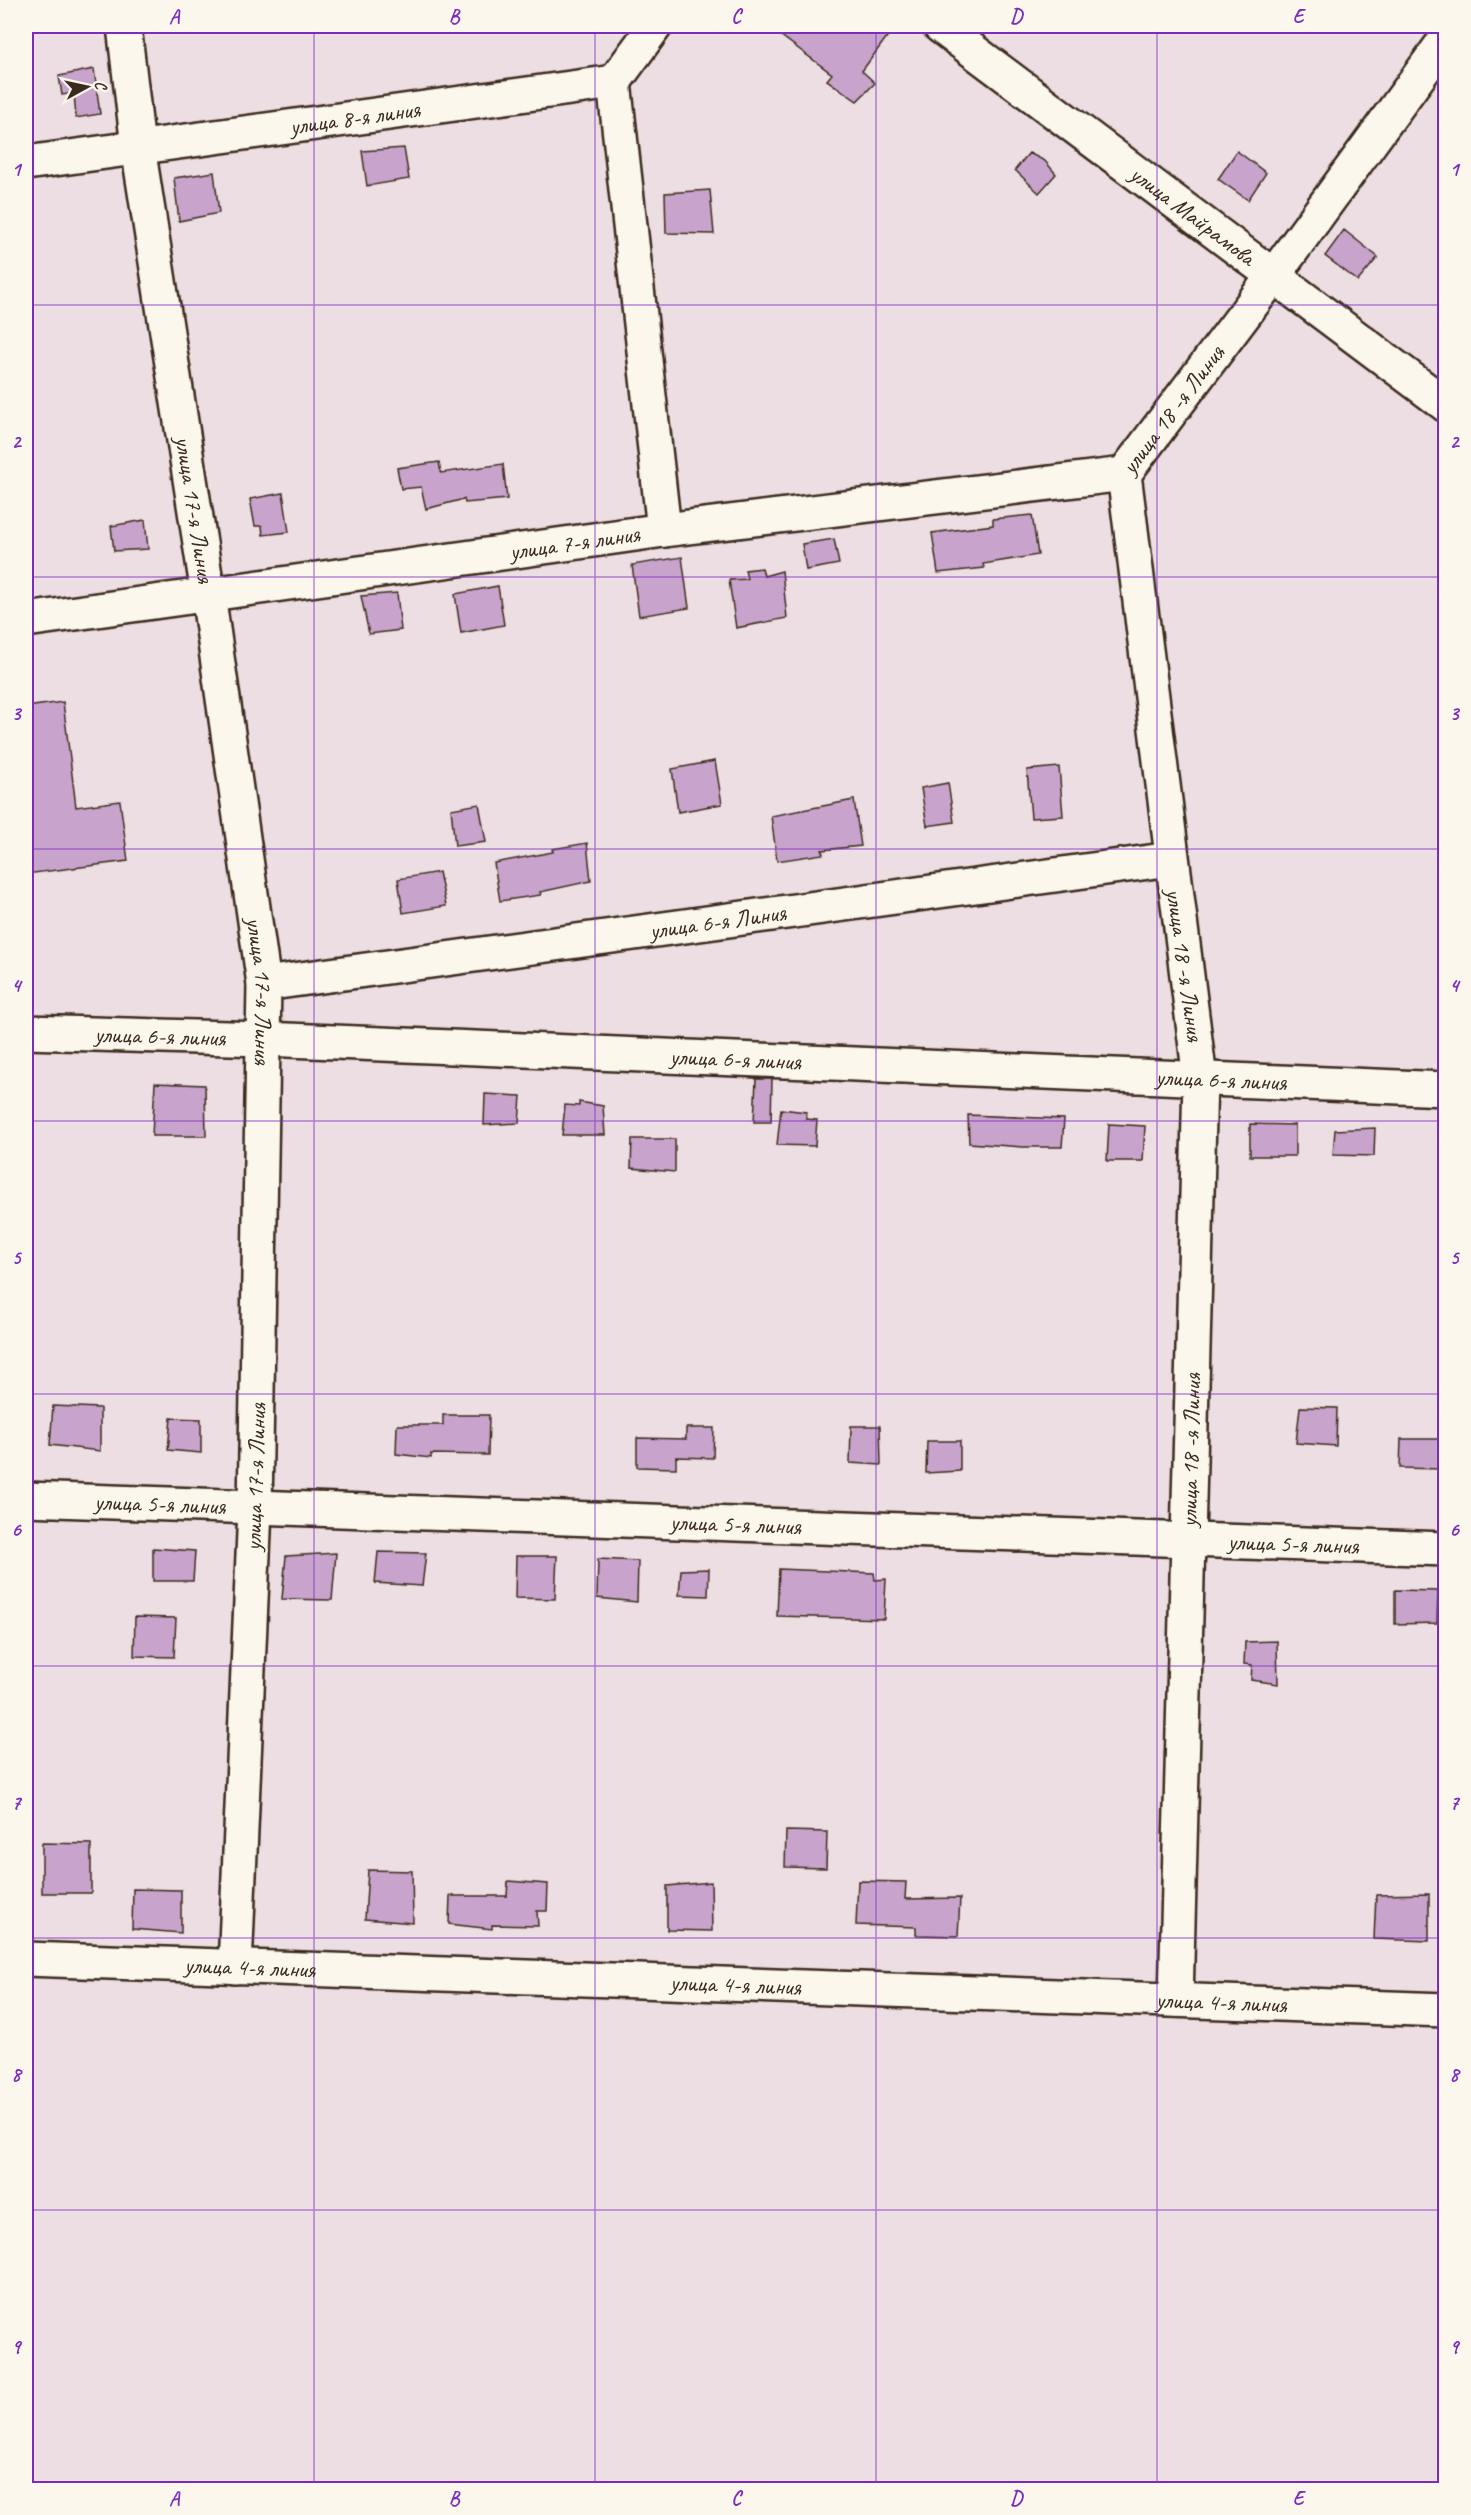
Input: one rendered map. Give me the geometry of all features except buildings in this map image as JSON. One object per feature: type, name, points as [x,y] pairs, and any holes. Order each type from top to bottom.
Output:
[{"type":"street","name":"улица 17-я Линия","points":[[124,26],[138,147],[208,594],[264,984],[255,1509],[235,1966]]},
{"type":"street","points":[[655,26],[614,82],[664,530]]},
{"type":"street","name":"улица Майрамова","points":[[940,26],[1446,405]]},
{"type":"street","name":"улица 18 -я Линия","points":[[1176,2000],[1190,1539],[1200,1079],[1124,474],[1274,275],[1446,39]]},
{"type":"street","name":"улица 8-я линия","points":[[26,163],[614,82]]},
{"type":"street","name":"улица 7-я линия","points":[[26,620],[664,530],[1124,474]]},
{"type":"street","name":"улица 6-я Линия","points":[[264,984],[1171,859]]},
{"type":"street","name":"улица 6-я линия","points":[[26,1032],[264,1039],[1446,1089]]},
{"type":"street","name":"улица 5-я линия","points":[[26,1499],[255,1509],[1446,1549]]},
{"type":"street","name":"улица 4-я линия","points":[[26,1959],[1446,2010]]}]
